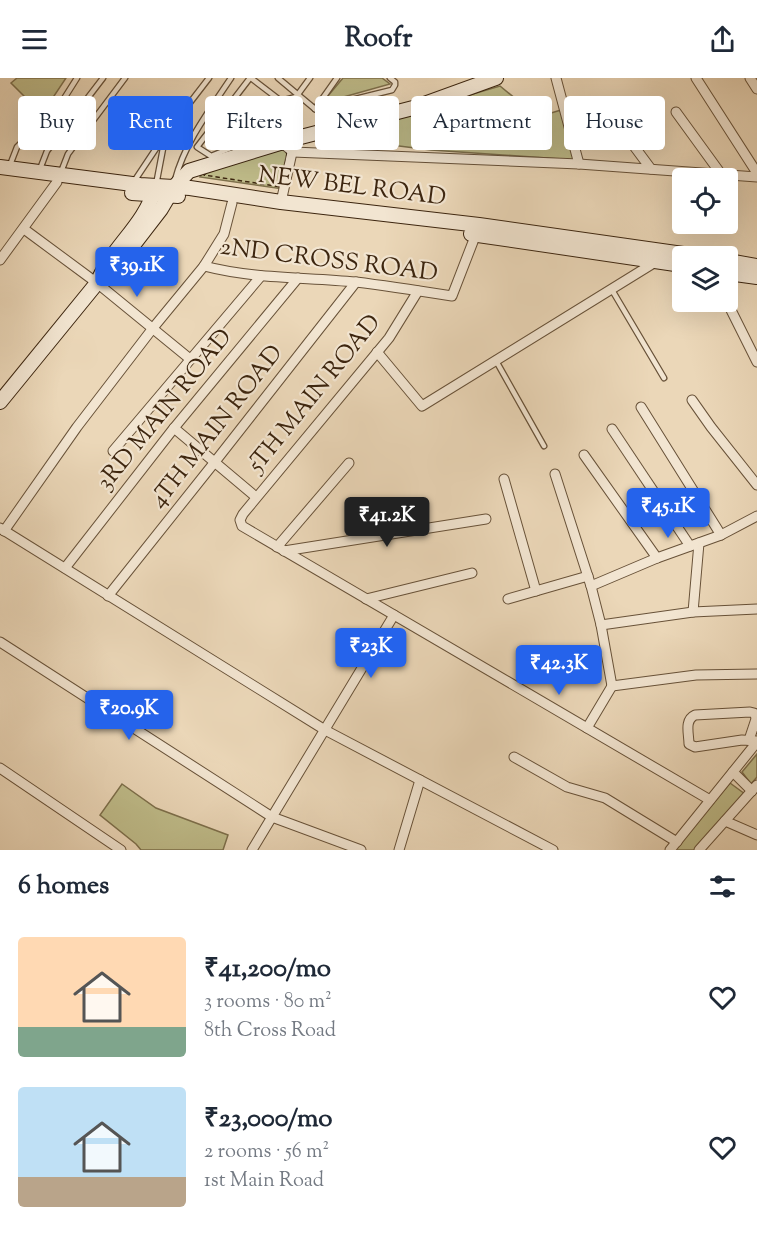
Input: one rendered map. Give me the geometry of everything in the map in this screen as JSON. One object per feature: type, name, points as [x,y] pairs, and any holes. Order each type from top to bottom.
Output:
[{"type":"main road","points":[[303,141],[413,108],[496,78]]},
{"type":"main road","points":[[0,402],[97,283],[114,270],[189,171],[270,150]]},
{"type":"main road","name":"NEW BEL ROAD","points":[[3,170],[40,171],[59,178],[133,184],[154,191]]},
{"type":"main road","name":"NEW BEL ROAD","points":[[3,170],[154,191],[281,202],[480,225],[660,256],[672,261]]},
{"type":"main road","points":[[97,283],[105,264],[145,215],[154,191]]},
{"type":"main road","name":"NEW BEL ROAD","points":[[172,192],[232,203],[672,256]]},
{"type":"main road","points":[[738,263],[757,266]]},
{"type":"main road","points":[[738,274],[757,277]]},
{"type":"street","points":[[556,78],[564,107]]},
{"type":"street","points":[[696,78],[757,175]]},
{"type":"street","points":[[750,78],[757,89]]},
{"type":"street","points":[[676,112],[717,168]]},
{"type":"street","points":[[303,146],[672,171]]},
{"type":"street","points":[[281,202],[288,150]]},
{"type":"street","points":[[576,150],[579,164]]},
{"type":"street","points":[[637,150],[651,170]]},
{"type":"street","points":[[738,174],[757,175]]},
{"type":"street","points":[[0,260],[59,178]]},
{"type":"street","name":"2ND CROSS ROAD","points":[[232,203],[224,234],[204,266],[261,276],[356,282],[452,296],[476,234]]},
{"type":"street","points":[[24,229],[97,283],[190,359]]},
{"type":"street","points":[[377,352],[422,406],[660,256]]},
{"type":"street","points":[[204,266],[153,328],[2,530],[325,730],[553,850]]},
{"type":"street","name":"3RD MAIN ROAD","points":[[113,451],[261,276]]},
{"type":"street","name":"3RD MAIN ROAD","points":[[64,568],[174,428],[298,278]]},
{"type":"street","name":"4TH MAIN ROAD","points":[[108,596],[356,282]]},
{"type":"street","name":"5TH MAIN ROAD","points":[[280,549],[242,526],[240,520],[243,514],[389,338],[418,291]]},
{"type":"street","points":[[732,312],[757,362]]},
{"type":"street","points":[[692,400],[757,485]]},
{"type":"street","points":[[641,407],[721,535]]},
{"type":"street","points":[[174,428],[256,497]]},
{"type":"street","points":[[612,429],[695,544],[693,612]]},
{"type":"street","points":[[584,455],[657,558]]},
{"type":"street","points":[[280,549],[349,463]]},
{"type":"street","points":[[555,474],[590,581],[612,686],[587,728]]},
{"type":"street","points":[[504,479],[536,591]]},
{"type":"street","points":[[508,599],[536,591],[590,581],[721,535],[757,516]]},
{"type":"street","points":[[280,549],[486,519]]},
{"type":"street","points":[[280,549],[710,800]]},
{"type":"street","points":[[366,598],[472,573]]},
{"type":"street","points":[[601,625],[693,612],[757,609]]},
{"type":"street","points":[[252,850],[394,615]]},
{"type":"street","points":[[0,642],[272,817],[361,850]]},
{"type":"street","points":[[612,686],[696,675],[757,674]]},
{"type":"street","points":[[670,850],[733,772],[754,741],[756,719],[754,713],[691,717],[688,722],[689,744],[694,747],[754,741]]},
{"type":"street","points":[[514,757],[567,787],[605,798],[677,842]]},
{"type":"street","points":[[0,768],[121,850]]},
{"type":"street","points":[[699,850],[755,788],[733,772]]},
{"type":"street","points":[[399,850],[420,780]]},
{"type":"street","points":[[725,821],[757,836]]},
{"type":"lane","points":[[40,171],[47,152],[103,78]]},
{"type":"lane","points":[[59,178],[68,154],[125,78]]},
{"type":"lane","points":[[172,192],[181,161],[196,129],[231,78]]},
{"type":"lane","points":[[237,96],[251,78],[275,96]]},
{"type":"lane","points":[[278,78],[315,108]]},
{"type":"lane","points":[[298,94],[309,78]]},
{"type":"lane","points":[[324,96],[337,78]]},
{"type":"lane","points":[[3,170],[17,147],[28,136],[36,138],[41,135],[77,79]]},
{"type":"lane","points":[[193,97],[206,79]]},
{"type":"lane","points":[[366,96],[392,90],[395,86],[394,79]]},
{"type":"lane","points":[[205,137],[197,147],[211,156],[226,150]]},
{"type":"lane","points":[[133,184],[155,150]]},
{"type":"lane","points":[[154,191],[162,150]]},
{"type":"lane","points":[[610,288],[664,378]]},
{"type":"lane","points":[[495,359],[544,446]]},
{"type":"path","points":[[280,149],[285,150],[287,154],[281,186],[204,175],[280,149]]},
{"type":"shaded area","points":[[17,78],[66,78],[54,96],[24,96],[11,83]]},
{"type":"shaded area","points":[[343,78],[382,78],[390,84],[347,96],[328,96]]},
{"type":"shaded area","points":[[500,86],[512,96],[466,96]]},
{"type":"shaded area","points":[[561,110],[564,121],[564,150],[572,150],[575,160],[431,150],[552,150],[552,113]]},
{"type":"shaded area","points":[[411,112],[411,148],[399,146],[399,116]]},
{"type":"shaded area","points":[[271,150],[285,150],[290,153],[283,189],[200,177],[203,172]]},
{"type":"shaded area","points":[[757,754],[757,777],[751,784],[742,772]]},
{"type":"shaded area","points":[[730,783],[745,794],[695,850],[674,850]]},
{"type":"shaded area","points":[[122,784],[156,808],[228,835],[223,850],[141,850],[100,815]]}]
